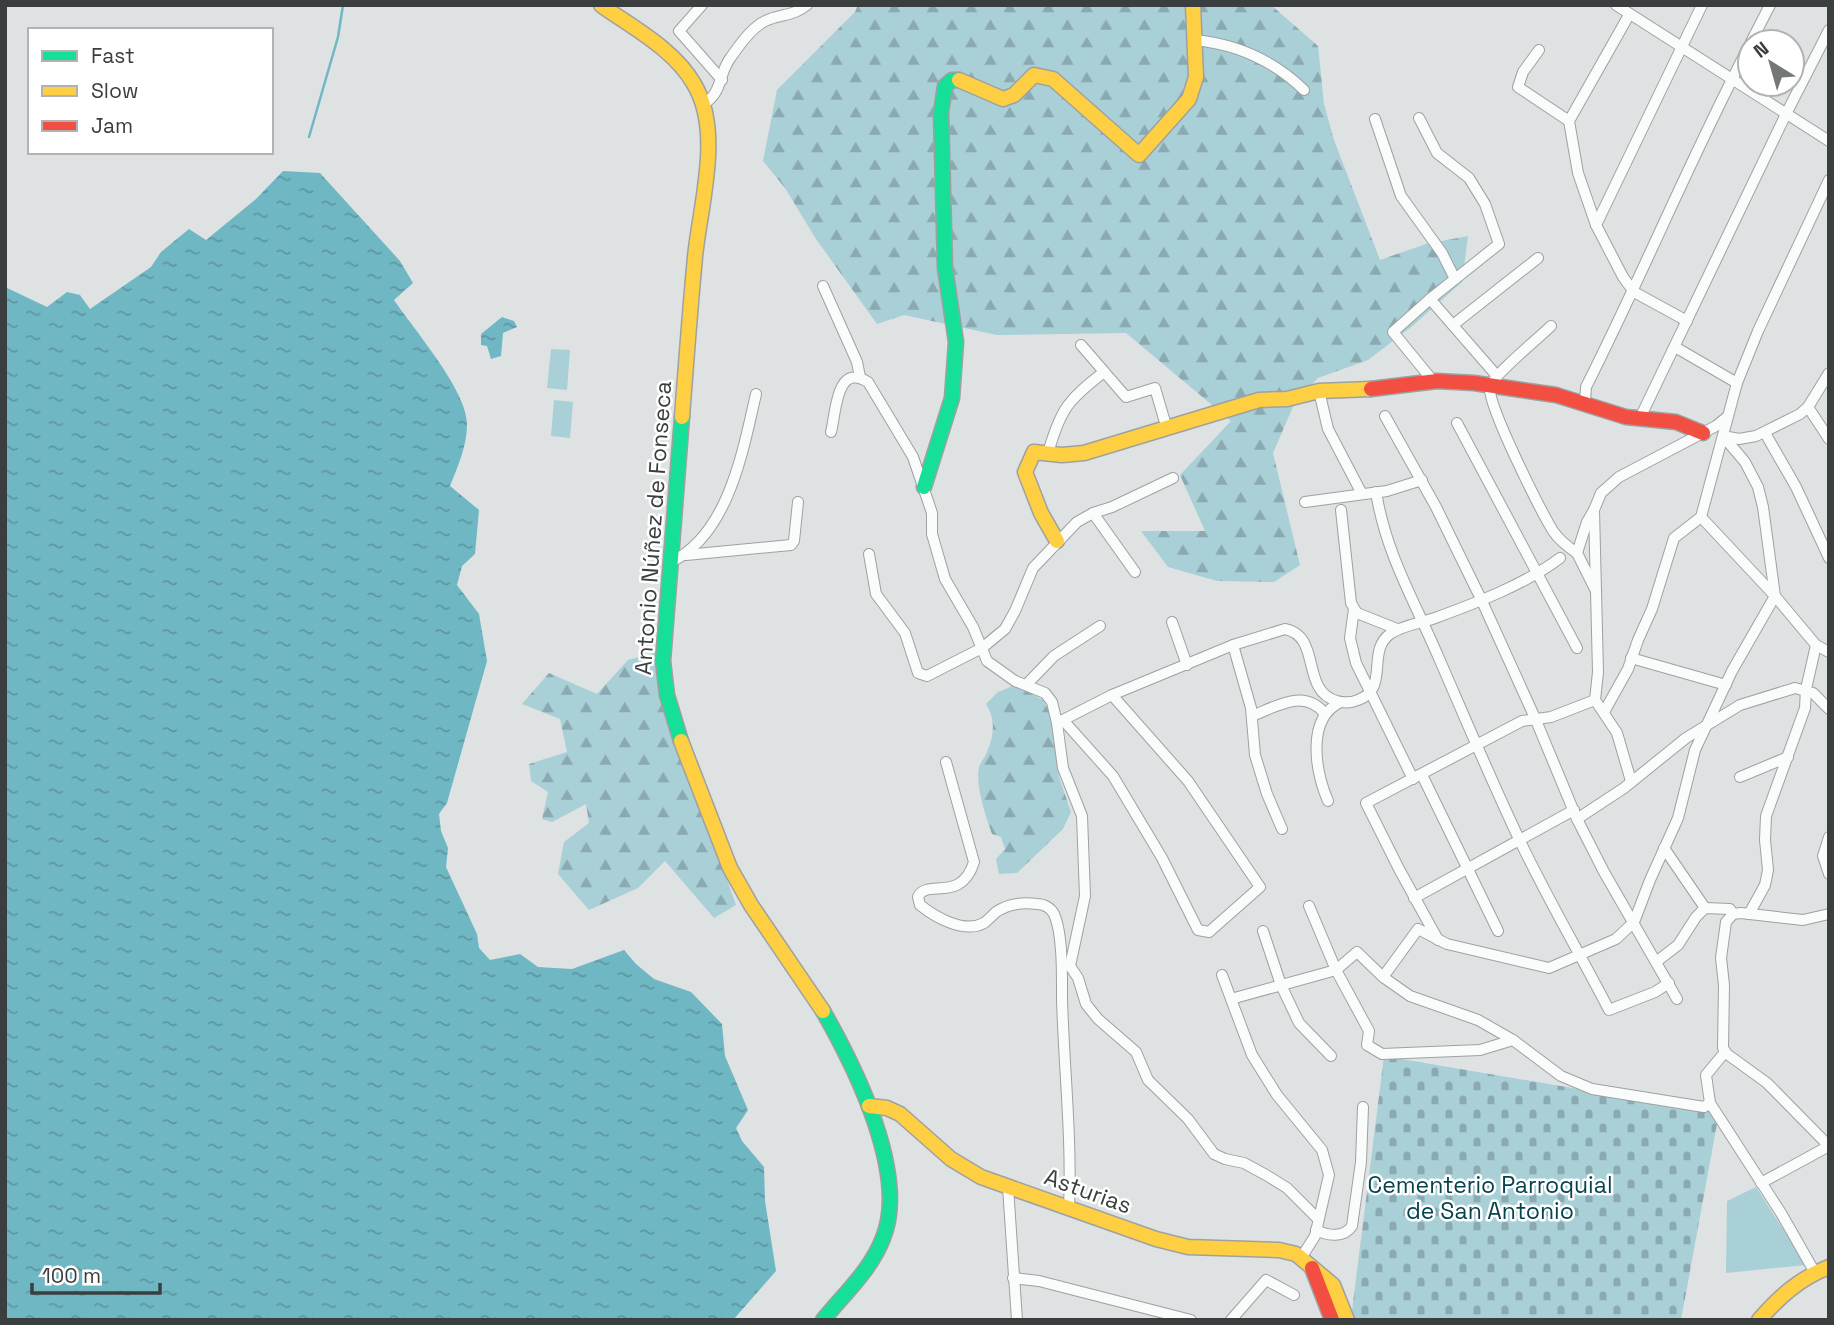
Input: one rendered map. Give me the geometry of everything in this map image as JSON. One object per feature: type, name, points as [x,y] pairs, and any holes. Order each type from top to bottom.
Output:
[{"type":"street","name":"Antonio Núñez de Fonseca","points":[[601,5],[682,66],[696,85],[704,104],[708,125],[695,251],[663,661],[673,720],[730,868],[750,903],[823,1010],[848,1057],[869,1106],[891,1178],[890,1217],[884,1237],[875,1255],[823,1320]]},
{"type":"street","points":[[702,5],[679,32],[722,80]]},
{"type":"street","points":[[704,104],[714,97],[727,63],[754,29],[767,20],[791,15],[807,5]]},
{"type":"street","points":[[924,487],[952,398],[956,342],[945,268],[941,112],[945,86],[952,80],[960,80],[1003,99],[1014,95],[1034,75],[1046,76],[1053,79],[1139,155],[1192,94],[1196,77],[1193,5]]},
{"type":"street","points":[[1596,225],[1702,5]]},
{"type":"street","points":[[1758,28],[1770,5]]},
{"type":"street","points":[[1687,321],[1634,292],[1623,277],[1596,225],[1578,173],[1569,121],[1624,9],[1829,141]]},
{"type":"street","points":[[1640,418],[1829,30]]},
{"type":"street","points":[[1195,40],[1223,44],[1251,53],[1285,73],[1304,90]]},
{"type":"street","points":[[1539,50],[1522,72],[1518,87],[1569,121]]},
{"type":"street","points":[[1585,402],[1586,387],[1634,292],[1736,71]]},
{"type":"street","points":[[1419,118],[1437,153],[1469,177],[1488,210],[1499,244],[1393,332],[1433,381]]},
{"type":"street","points":[[1375,119],[1401,196],[1442,253],[1455,279]]},
{"type":"street","points":[[1604,712],[1628,669],[1652,609],[1674,538],[1701,517],[1737,383],[1758,331],[1829,180]]},
{"type":"street","points":[[1453,325],[1538,258]]},
{"type":"street","points":[[823,286],[857,362],[860,377]]},
{"type":"street","points":[[1430,299],[1453,325],[1493,381],[1491,402],[1526,479],[1554,532],[1577,553],[1595,589]]},
{"type":"street","points":[[1493,381],[1551,326]]},
{"type":"street","points":[[1081,345],[1126,397],[1155,388],[1167,429]]},
{"type":"street","points":[[1675,347],[1737,383]]},
{"type":"street","points":[[1048,453],[1064,408],[1077,393],[1104,372]]},
{"type":"street","points":[[1723,436],[1748,438],[1765,433],[1808,407],[1829,373]]},
{"type":"street","points":[[831,432],[840,388],[852,377],[860,377],[868,382],[914,457],[932,513],[932,534],[945,579],[973,627],[987,661],[1015,681],[1045,693],[1060,721],[1063,768],[1082,816],[1086,874],[1084,907],[1066,965],[1062,999],[1071,1166],[1069,1208]]},
{"type":"street","points":[[1057,541],[1041,513],[1026,472],[1034,452],[1084,453],[1259,400],[1286,399],[1319,391],[1354,391],[1433,381],[1493,381],[1585,402],[1626,416],[1676,422],[1703,433]]},
{"type":"street","points":[[1319,391],[1328,429],[1362,494]]},
{"type":"street","points":[[686,555],[705,535],[725,502],[741,458],[756,394]]},
{"type":"street","points":[[1808,407],[1829,439]]},
{"type":"street","points":[[1385,416],[1422,480],[1481,599],[1604,872],[1677,999]]},
{"type":"street","points":[[1577,553],[1587,522],[1601,494],[1613,482],[1727,417]]},
{"type":"street","points":[[1457,423],[1577,648]]},
{"type":"street","points":[[1765,433],[1782,459],[1829,558]]},
{"type":"street","points":[[1383,977],[1418,929],[1438,940],[1549,968],[1616,939],[1634,922],[1678,818],[1695,750],[1744,648],[1775,596],[1758,487],[1745,462],[1723,436]]},
{"type":"street","points":[[869,554],[876,594],[905,634],[918,673],[927,677],[982,649],[1005,629],[1033,568],[1077,522],[1173,478]]},
{"type":"street","points":[[1305,502],[1376,492],[1422,480]]},
{"type":"street","points":[[1376,492],[1381,524],[1401,576],[1424,622],[1477,746],[1520,841],[1609,1010],[1655,992],[1669,983]]},
{"type":"street","points":[[671,562],[686,555],[791,545],[794,541],[798,502]]},
{"type":"street","points":[[1342,510],[1349,592],[1354,609],[1357,613],[1397,629]]},
{"type":"street","points":[[1594,510],[1598,672],[1595,700],[1617,733],[1631,781]]},
{"type":"street","points":[[1093,513],[1135,572]]},
{"type":"street","points":[[1701,517],[1775,596],[1816,645],[1829,652]]},
{"type":"street","points":[[1818,532],[1829,527]]},
{"type":"street","points":[[1060,721],[1112,695],[1233,645],[1285,629],[1295,632],[1305,642],[1314,679],[1321,692],[1341,702],[1353,702],[1370,693],[1377,673],[1379,648],[1384,638],[1397,629],[1424,622],[1481,599],[1538,573],[1560,558]]},
{"type":"street","points":[[1354,609],[1350,629],[1356,663],[1498,931]]},
{"type":"street","points":[[1172,622],[1187,665]]},
{"type":"street","points":[[1026,685],[1054,656],[1100,626]]},
{"type":"street","points":[[1233,645],[1252,716],[1255,755],[1282,829]]},
{"type":"street","points":[[1749,914],[1765,885],[1768,870],[1766,816],[1805,708],[1806,689],[1816,645]]},
{"type":"street","points":[[1631,658],[1726,685]]},
{"type":"street","points":[[1414,898],[1576,814],[1631,781],[1708,723],[1740,705],[1795,688],[1813,693],[1829,709]]},
{"type":"street","points":[[1060,721],[1113,776],[1162,858],[1198,930],[1209,932],[1260,887],[1188,780],[1112,695]]},
{"type":"street","points":[[1252,716],[1291,700],[1302,699],[1316,705],[1325,714]]},
{"type":"street","points":[[1438,940],[1366,803],[1522,721],[1550,717],[1595,700]]},
{"type":"street","points":[[1328,802],[1320,779],[1317,755],[1320,725],[1325,714],[1341,702]]},
{"type":"street","points":[[1740,776],[1788,757]]},
{"type":"street","points":[[946,762],[974,862],[971,870],[958,884],[950,889],[923,890],[919,894],[919,902],[937,916],[969,926],[983,923],[996,912],[1014,904],[1045,905],[1055,918],[1066,965],[1078,978],[1086,1004],[1098,1019],[1136,1052],[1148,1080],[1188,1119],[1214,1154],[1244,1163],[1266,1175],[1287,1188],[1317,1217]]},
{"type":"street","points":[[1829,837],[1823,856],[1829,874]]},
{"type":"street","points":[[1664,848],[1705,908]]},
{"type":"street","points":[[1310,906],[1336,970],[1370,1031],[1367,1045],[1382,1054],[1480,1050],[1513,1041]]},
{"type":"street","points":[[1656,962],[1678,945],[1705,908],[1730,909],[1733,914]]},
{"type":"street","points":[[1761,1183],[1829,1146],[1767,1083],[1725,1052],[1721,958],[1726,922],[1733,914],[1803,920],[1829,914]]},
{"type":"street","points":[[1263,932],[1281,985],[1299,1023],[1331,1056]]},
{"type":"street","points":[[1231,999],[1336,970],[1357,952],[1383,977],[1410,996],[1478,1020],[1513,1041],[1561,1076],[1592,1089],[1704,1107],[1710,1103]]},
{"type":"street","points":[[1222,975],[1245,1040],[1259,1069],[1322,1150],[1329,1175],[1306,1262],[1333,1285],[1334,1316]]},
{"type":"street","points":[[1725,1052],[1706,1075],[1710,1103],[1821,1269],[1780,1296],[1759,1320]]},
{"type":"street","name":"Asturias","points":[[869,1106],[882,1107],[900,1114],[960,1165],[981,1177],[1177,1245],[1279,1250],[1306,1262]]},
{"type":"street","points":[[1316,1230],[1335,1235],[1347,1232],[1352,1226],[1361,1162],[1363,1107]]},
{"type":"street","points":[[1008,1186],[1017,1320]]},
{"type":"street","points":[[1013,1278],[1039,1281],[1191,1320]]},
{"type":"street","points":[[1231,1320],[1266,1280],[1294,1295]]},
{"type":"green space","points":[[858,5],[1271,5],[1318,46],[1324,104],[1334,140],[1380,260],[1426,244],[1468,236],[1462,282],[1410,328],[1368,360],[1318,378],[1295,402],[1273,453],[1300,565],[1274,582],[1217,581],[1168,567],[1141,531],[1205,531],[1180,475],[1231,421],[1126,333],[997,335],[904,315],[877,324],[816,239],[785,188],[763,161],[777,90],[855,12]]},
{"type":"green space","points":[[551,349],[570,350],[567,390],[547,388]]},
{"type":"green space","points":[[554,400],[573,402],[570,438],[551,436]]},
{"type":"green space","points":[[658,652],[709,829],[736,905],[714,918],[665,861],[638,888],[589,910],[558,874],[564,842],[589,823],[586,804],[552,822],[542,819],[548,792],[531,781],[529,764],[567,752],[560,719],[522,704],[549,673],[597,694],[628,660]]},
{"type":"green space","points":[[1015,685],[1043,700],[1050,713],[1059,777],[1071,812],[1063,829],[1017,873],[999,874],[996,859],[1005,849],[1001,837],[992,834],[982,801],[978,774],[992,734],[993,722],[986,704],[998,692]]},
{"type":"green space","name":"Cementerio Parroquial de San Antonio","points":[[1384,1056],[1719,1113],[1681,1320],[1351,1319]]},
{"type":"green space","points":[[1756,1187],[1806,1265],[1726,1273],[1727,1201]]},
{"type":"water","points":[[283,171],[320,173],[400,261],[413,283],[394,300],[449,378],[465,411],[467,424],[462,456],[450,486],[479,510],[475,554],[462,566],[457,585],[479,614],[487,661],[447,803],[439,814],[441,831],[448,848],[446,867],[477,934],[479,948],[490,960],[520,954],[538,967],[572,969],[624,950],[654,979],[691,992],[722,1024],[725,1056],[748,1110],[736,1128],[742,1141],[764,1167],[765,1201],[776,1271],[733,1320],[5,1320],[5,287],[47,307],[67,292],[80,295],[90,309],[151,267],[161,252],[189,229],[206,240],[256,199]]},
{"type":"water","points":[[502,317],[514,321],[517,327],[503,333],[501,356],[491,359],[487,346],[481,345],[481,334]]},
{"type":"waterway","points":[[309,137],[338,37],[343,5]]},
{"type":"traffic: fast","points":[[924,487],[952,398],[956,342],[945,268],[941,112],[945,86],[952,80],[959,80]]},
{"type":"traffic: fast","points":[[681,741],[667,695],[663,661],[682,417]]},
{"type":"traffic: fast","points":[[823,1011],[850,1061],[875,1122],[889,1184],[889,1212],[883,1238],[872,1261],[823,1320]]},
{"type":"traffic: slow","points":[[601,5],[676,60],[694,84],[703,103],[707,124],[707,169],[695,257],[682,417]]},
{"type":"traffic: slow","points":[[959,80],[1003,99],[1014,95],[1034,75],[1053,79],[1139,155],[1189,99],[1196,77],[1193,5]]},
{"type":"traffic: slow","points":[[1057,541],[1041,513],[1025,472],[1034,452],[1062,455],[1084,453],[1259,400],[1287,399],[1319,391],[1371,389]]},
{"type":"traffic: slow","points":[[681,741],[730,868],[751,905],[823,1011]]},
{"type":"traffic: slow","points":[[869,1106],[887,1108],[900,1114],[951,1159],[981,1177],[1156,1239],[1188,1247],[1279,1250],[1296,1254],[1333,1285],[1347,1320]]},
{"type":"traffic: slow","points":[[1759,1320],[1791,1289],[1829,1267]]},
{"type":"traffic: jam","points":[[1371,389],[1437,381],[1474,383],[1556,395],[1626,417],[1676,422],[1703,433]]},
{"type":"traffic: jam","points":[[1312,1268],[1332,1320]]}]
